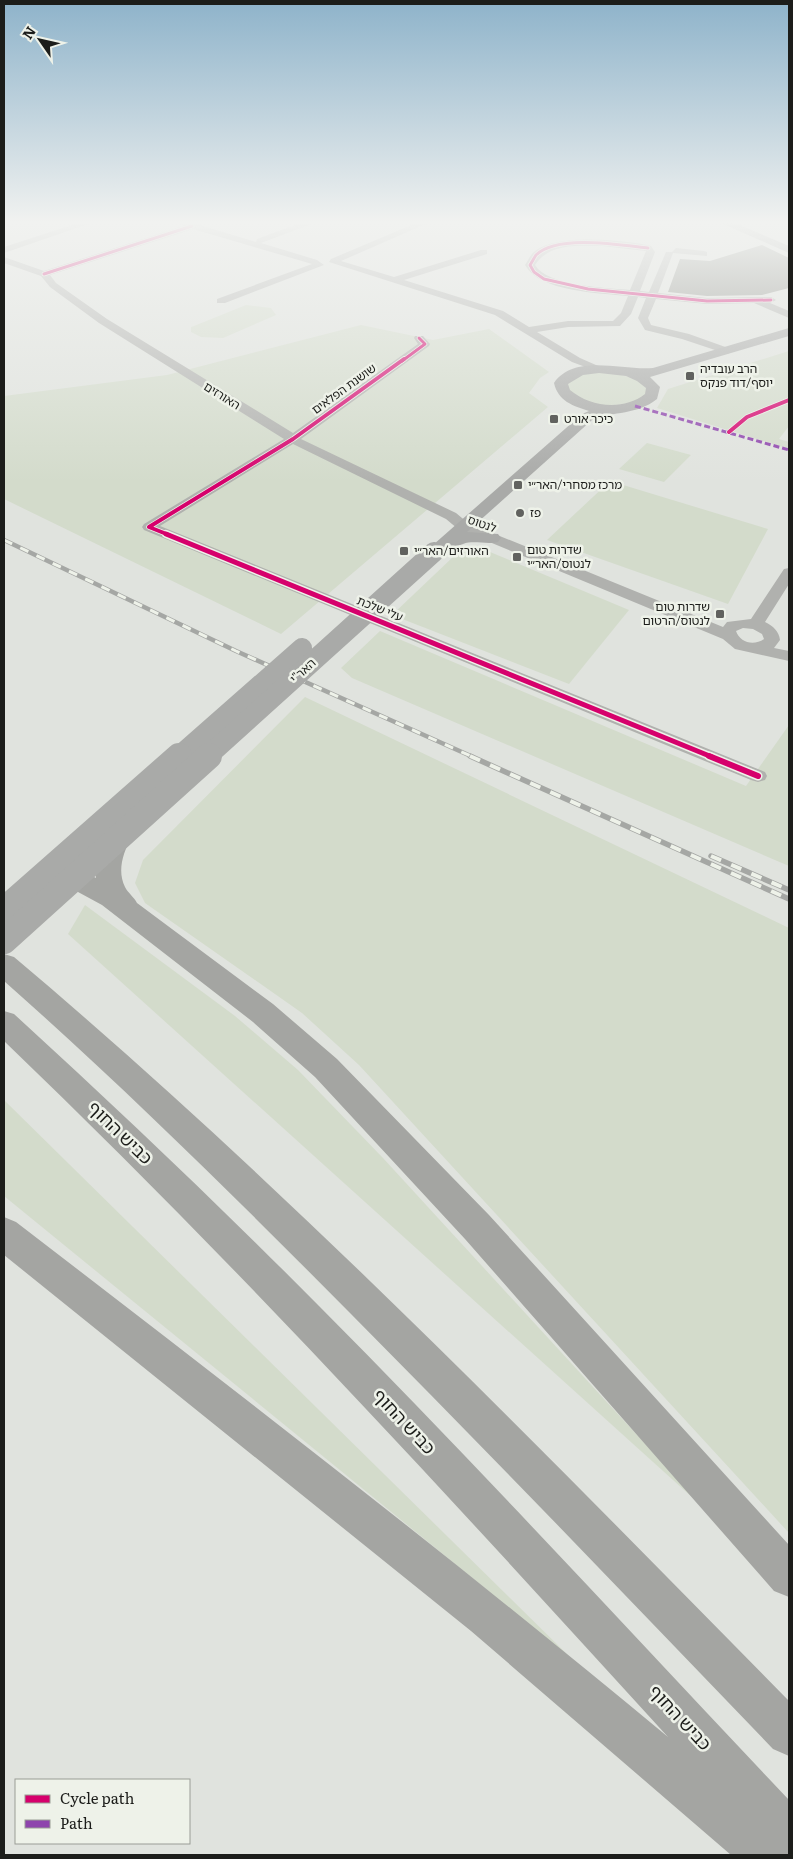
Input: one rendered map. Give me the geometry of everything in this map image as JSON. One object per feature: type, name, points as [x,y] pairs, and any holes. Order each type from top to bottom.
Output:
[{"type":"highway","points":[[118,838],[108,856],[107,872],[116,896],[131,913]]},
{"type":"highway","points":[[47,872],[74,878],[105,894],[284,1030],[368,1110],[477,1227],[789,1576]]},
{"type":"highway","points":[[4,965],[140,1086],[281,1219],[499,1436],[789,1732]]},
{"type":"highway","name":"כביש החוף","points":[[4,1023],[165,1177],[302,1315],[789,1835]]},
{"type":"highway","points":[[4,1234],[465,1597],[602,1711],[767,1855]]},
{"type":"main road","points":[[789,332],[654,372],[634,374],[600,369],[566,372],[561,383],[561,389],[574,400],[608,408],[641,404],[649,399],[654,391],[663,384],[789,346]]},
{"type":"main road","points":[[634,374],[648,382],[654,391]]},
{"type":"main road","name":"האר\"י","points":[[4,941],[462,520],[572,413],[575,405],[574,400]]},
{"type":"main road","name":"האר\"י","points":[[4,910],[462,520],[486,506],[587,417],[608,408]]},
{"type":"main road","points":[[431,548],[473,536],[498,535],[485,512],[486,506]]},
{"type":"street","name":"האורזים","points":[[87,310],[293,439],[462,520]]},
{"type":"street","points":[[465,310],[486,317],[542,352]]},
{"type":"street","points":[[489,310],[499,313],[576,360],[600,369]]},
{"type":"street","points":[[616,323],[626,314],[628,310]]},
{"type":"street","points":[[646,310],[643,318],[648,326]]},
{"type":"street","points":[[776,310],[789,316]]},
{"type":"street","points":[[527,330],[568,324],[630,321],[692,338],[727,351]]},
{"type":"street","points":[[616,323],[631,330],[648,326]]},
{"type":"street","name":"שושנת הפלאים","points":[[293,439],[425,344],[419,338]]},
{"type":"street","name":"עלי שלכת","points":[[293,439],[149,527],[758,776]]},
{"type":"street","name":"לנטוס","points":[[462,520],[733,629]]},
{"type":"street","points":[[756,624],[789,572]]},
{"type":"street","points":[[789,645],[756,624],[733,629],[740,645],[789,656]]},
{"type":"street","points":[[753,648],[770,644],[772,640],[770,632]]},
{"type":"green space","points":[[234,310],[272,310],[276,315],[223,338],[201,337],[191,332],[191,327]]},
{"type":"green space","points":[[361,325],[433,340],[489,329],[549,372],[540,378],[529,393],[548,407],[281,634],[4,499],[4,396],[167,375]]},
{"type":"green space","points":[[789,351],[789,426],[779,439],[789,442],[789,449],[657,408],[668,389]]},
{"type":"green space","points":[[611,372],[640,380],[649,392],[637,403],[603,406],[574,398],[566,385],[581,374]]},
{"type":"green space","points":[[647,443],[691,455],[664,482],[619,469]]},
{"type":"green space","points":[[610,481],[768,529],[728,604],[547,540]]},
{"type":"green space","points":[[470,549],[490,552],[629,610],[569,684],[392,615],[453,557]]},
{"type":"green space","points":[[380,631],[746,786],[789,725],[789,866],[352,678],[341,668]]},
{"type":"green space","points":[[305,697],[789,928],[789,1533],[359,1065],[302,1013],[145,903],[135,883],[143,860]]},
{"type":"green space","points":[[85,905],[235,1016],[298,1070],[383,1158],[704,1508],[68,934]]},
{"type":"green space","points":[[4,1100],[574,1661],[4,1196]]},
{"type":"railway","points":[[4,540],[236,651],[473,757]]},
{"type":"railway","points":[[470,756],[789,899]]},
{"type":"railway","points":[[711,856],[789,890]]},
{"type":"marked path","points":[[635,406],[789,450]]},
{"type":"cycle path","points":[[419,338],[425,344],[293,439],[149,527],[758,776]]},
{"type":"cycle path","points":[[729,432],[747,417],[789,400]]},
{"type":"place","name":"הרב עובדיה יוסף/דוד פנקס","points":[[690,376]]},
{"type":"place","name":"כיכר אורט","points":[[554,419]]},
{"type":"place","name":"מרכז מסחרי/האר״י","points":[[518,485]]},
{"type":"place","name":"פז","points":[[520,513]]},
{"type":"place","name":"האורזים/האר״י","points":[[404,551]]},
{"type":"place","name":"שדרות טום לנטוס/האר״י","points":[[517,557]]},
{"type":"place","name":"שדרות טום לנטוס/הרטום","points":[[720,614]]}]
